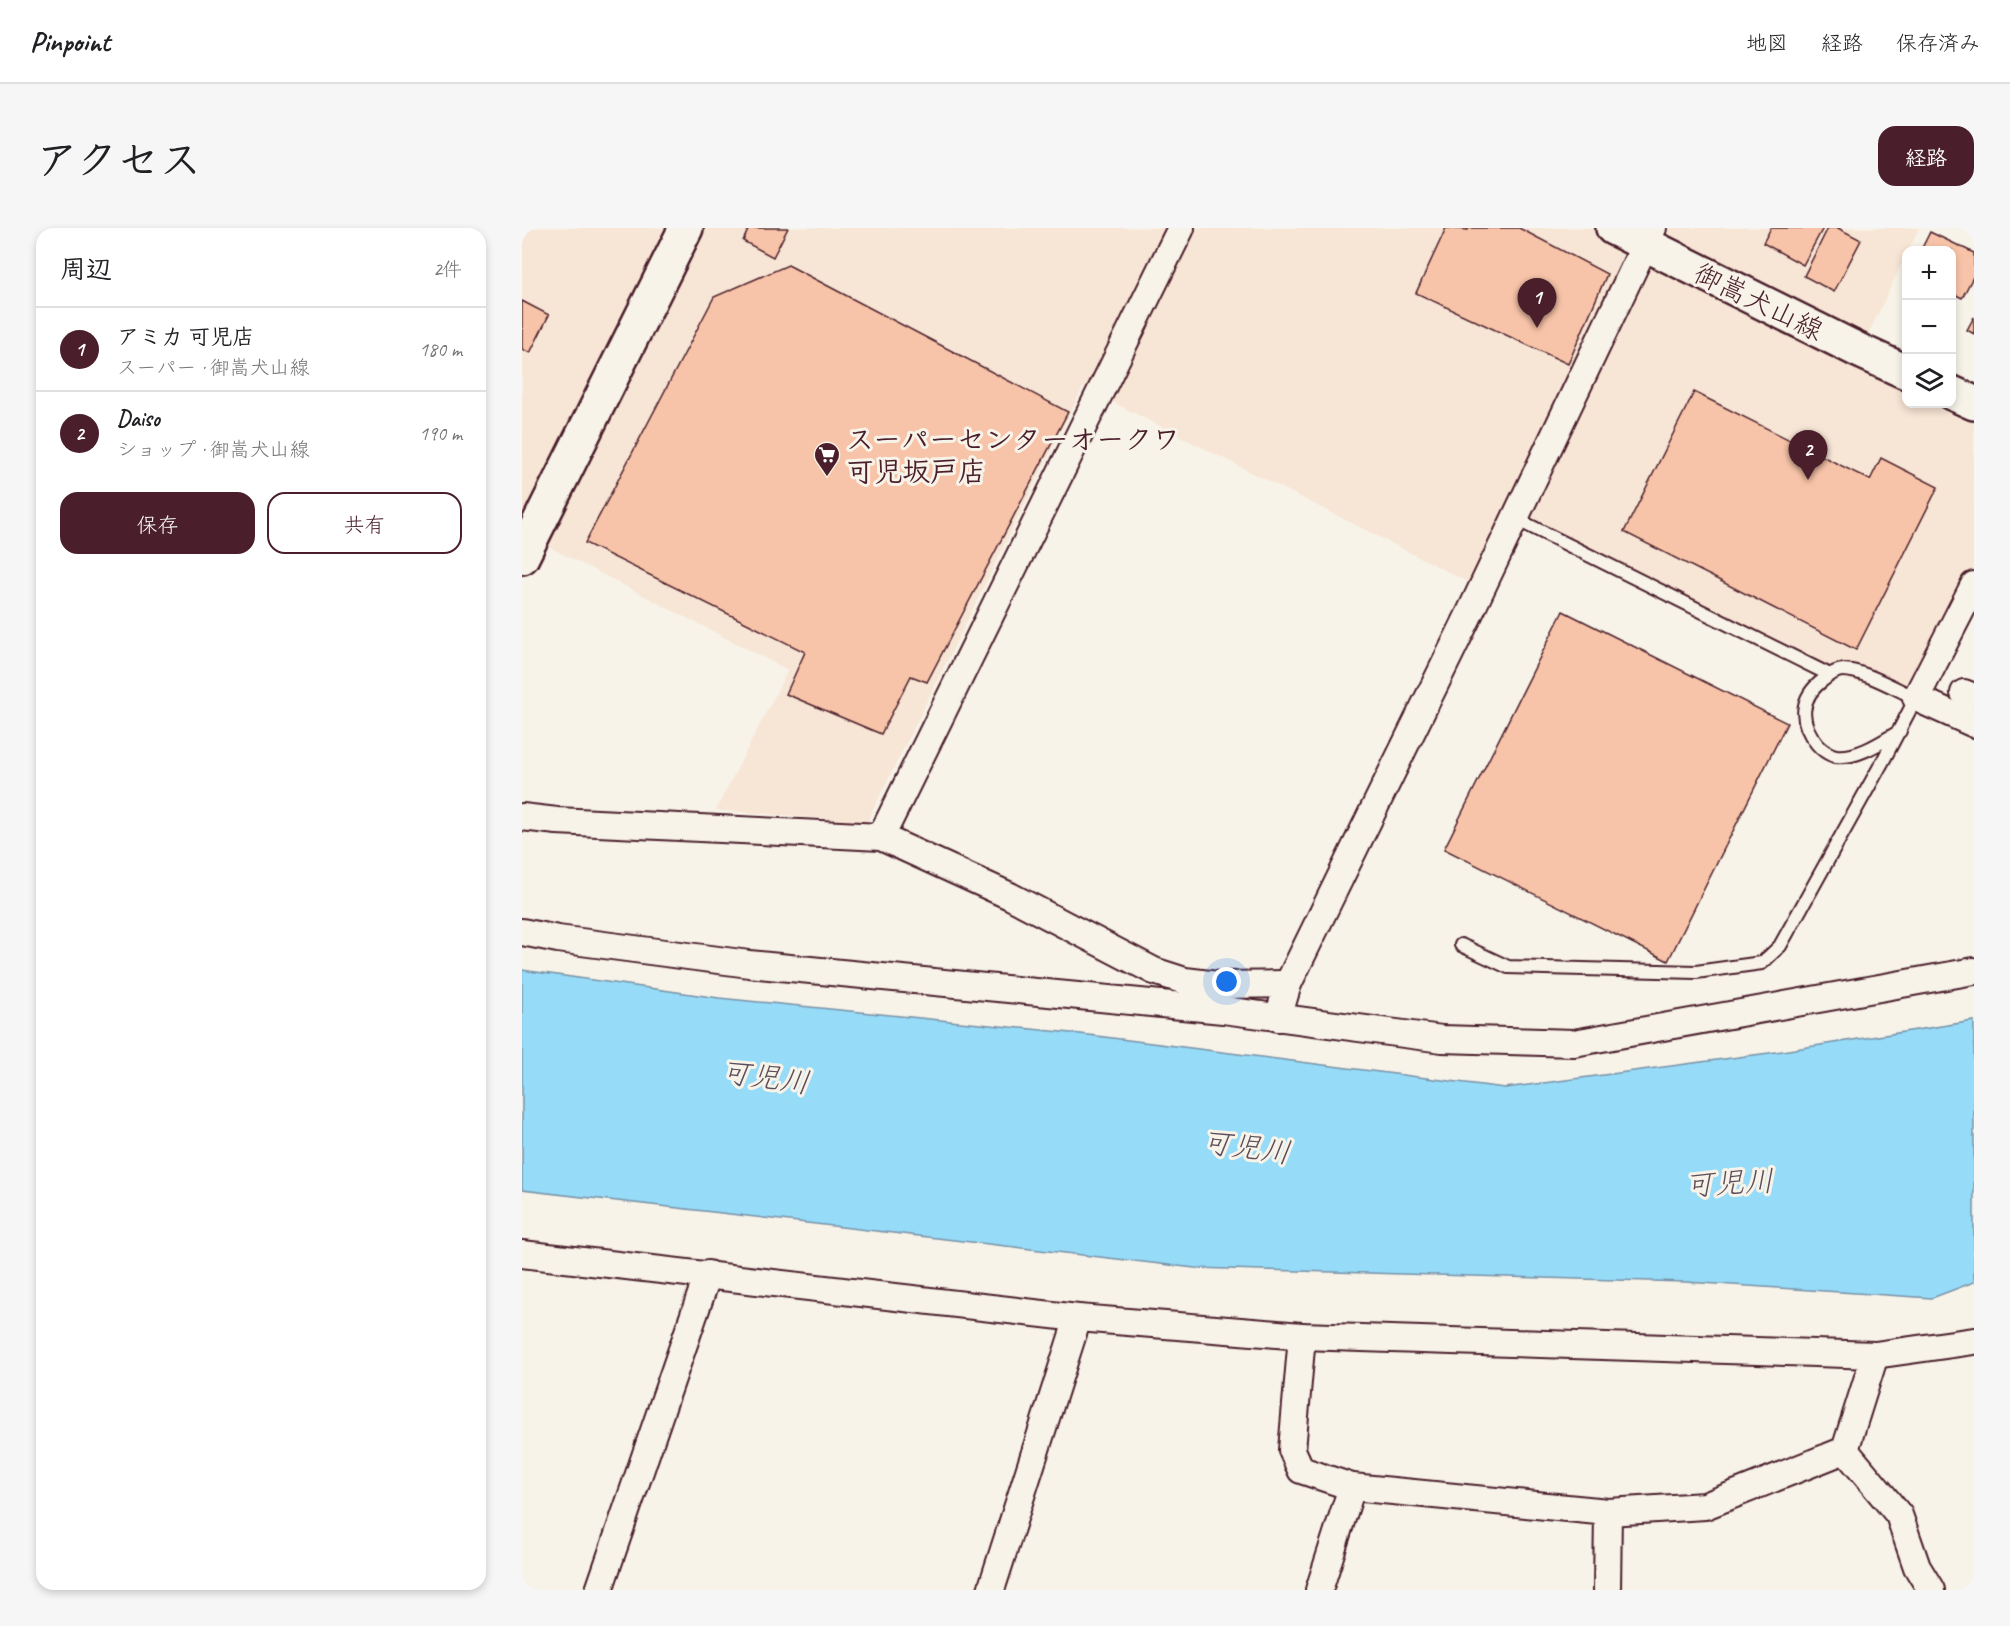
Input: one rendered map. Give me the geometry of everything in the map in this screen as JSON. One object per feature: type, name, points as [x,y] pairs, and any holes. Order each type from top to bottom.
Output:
[{"type":"street","points":[[522,557],[686,228]]},
{"type":"street","points":[[880,837],[1181,228]]},
{"type":"street","name":"御嵩犬山線","points":[[1613,228],[1650,236],[1902,370]]},
{"type":"street","points":[[1278,1018],[1288,984],[1462,630],[1650,236]]},
{"type":"street","points":[[1956,395],[1974,403]]},
{"type":"street","points":[[1974,585],[1916,698],[1974,724]]},
{"type":"street","points":[[522,818],[880,837],[1010,896],[1154,971],[1185,981],[1218,985],[1288,984]]},
{"type":"street","points":[[522,932],[558,939],[749,964],[1223,1010],[1442,1039],[1574,1043],[1974,971]]},
{"type":"street","points":[[522,1254],[1078,1318],[1302,1336],[1875,1355],[1974,1341]]},
{"type":"street","points":[[599,1590],[708,1274]]},
{"type":"street","points":[[991,1590],[1078,1318]]},
{"type":"street","points":[[1302,1336],[1292,1450],[1301,1470],[1352,1487],[1608,1512],[1705,1506],[1845,1450]]},
{"type":"street","points":[[1845,1450],[1875,1355]]},
{"type":"street","points":[[1845,1450],[1899,1515],[1917,1567],[1931,1590]]},
{"type":"street","points":[[1319,1590],[1352,1487]]},
{"type":"street","points":[[1607,1590],[1608,1512]]},
{"type":"lane","points":[[1514,518],[1830,675]]},
{"type":"lane","points":[[1461,945],[1508,967],[1696,972],[1762,963],[1780,946],[1900,731],[1916,698],[1860,674],[1842,670],[1830,675],[1815,686],[1807,700],[1803,714],[1804,724],[1821,750],[1836,756],[1866,750],[1900,731]]},
{"type":"shaded area","points":[[522,228],[1919,228],[1910,246],[1902,246],[1902,263],[1860,351],[1902,370],[1902,408],[1956,408],[1956,403],[1974,403],[1974,585],[1916,698],[1830,675],[1515,518],[1482,589],[1083,387],[867,822],[716,810],[788,670],[532,538],[522,557]]},
{"type":"water","name":"可児川","points":[[522,970],[719,998],[1081,1034],[1505,1088],[1769,1053],[1974,1021],[1974,1282],[1932,1298],[1686,1282],[1195,1268],[522,1190]]},
{"type":"building","points":[[749,228],[788,228],[773,257],[743,241]]},
{"type":"building","points":[[1446,228],[1468,230],[1468,228],[1519,228],[1607,274],[1568,364],[1416,293]]},
{"type":"building","points":[[1771,228],[1823,228],[1803,265],[1763,243]]},
{"type":"building","points":[[1828,228],[1838,228],[1861,240],[1834,292],[1804,276]]},
{"type":"building","points":[[1930,232],[1974,253],[1974,275],[1962,298],[1956,295],[1956,246],[1923,246]]},
{"type":"building","name":"スーパーセンターオークワ 可児坂戸店","points":[[788,265],[1068,412],[927,682],[911,676],[881,734],[786,694],[805,652],[585,543],[714,297]]},
{"type":"building","points":[[522,301],[549,315],[530,353],[522,349]]},
{"type":"building","points":[[1974,317],[1974,334],[1967,330]]},
{"type":"building","points":[[1694,392],[1870,480],[1881,458],[1938,487],[1856,650],[1624,532]]},
{"type":"building","points":[[1563,611],[1787,723],[1668,961],[1444,849]]},
{"type":"place","name":"アミカ 可児店","points":[[1537,328]]},
{"type":"place","name":"スーパーセンターオークワ 可児坂戸店","points":[[827,478]]},
{"type":"place","name":"Daiso","points":[[1808,480]]}]
